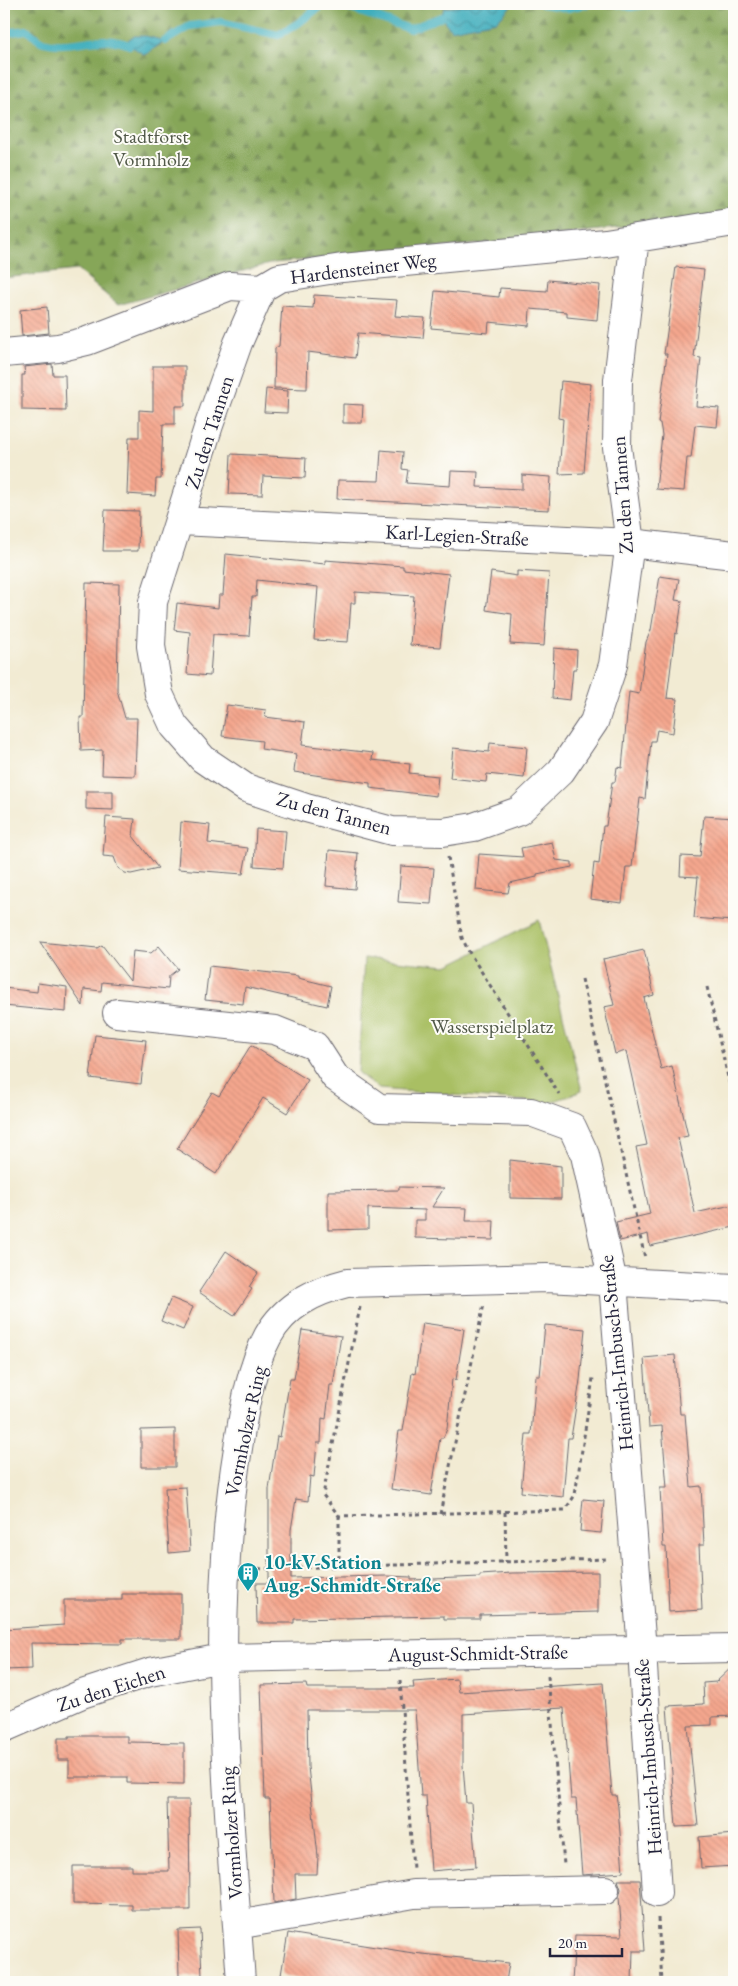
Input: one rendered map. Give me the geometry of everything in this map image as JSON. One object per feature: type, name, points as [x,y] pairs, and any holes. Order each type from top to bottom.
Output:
[{"type":"street","name":"Hardensteiner Weg","points":[[4,353],[58,348],[87,342],[230,286],[262,288],[279,278],[342,268],[606,243],[734,222]]},
{"type":"street","name":"Zu den Tannen","points":[[262,288],[238,343],[209,425],[153,602],[151,646],[158,694],[174,726],[203,759],[246,788],[306,808],[392,831],[443,832],[474,827],[519,812],[561,771],[594,722],[613,665],[630,543],[617,447],[618,380],[635,238]]},
{"type":"street","name":"Karl-Legien-Straße","points":[[180,521],[630,543],[734,555]]},
{"type":"street","name":"Heinrich-Imbusch-Straße","points":[[117,1013],[275,1030],[315,1046],[335,1077],[379,1108],[531,1112],[572,1127],[585,1155],[613,1282],[642,1650],[657,1893]]},
{"type":"street","name":"Vormholzer Ring","points":[[241,1982],[225,1748],[222,1658],[226,1530],[243,1420],[257,1364],[268,1336],[282,1317],[300,1301],[319,1290],[347,1283],[547,1278],[734,1288]]},
{"type":"street","name":"August-Schmidt-Straße","points":[[222,1658],[734,1648]]},
{"type":"street","name":"Zu den Eichen","points":[[4,1728],[82,1694],[150,1672],[222,1658]]},
{"type":"street","points":[[237,1925],[414,1894],[605,1890]]},
{"type":"path","points":[[443,832],[462,938],[561,1098]]},
{"type":"path","points":[[582,979],[644,1258]]},
{"type":"path","points":[[707,987],[734,1103]]},
{"type":"path","points":[[440,1514],[489,1279]]},
{"type":"path","points":[[339,1566],[339,1516],[323,1495],[366,1282]]},
{"type":"path","points":[[339,1516],[565,1510],[572,1501],[593,1377]]},
{"type":"path","points":[[505,1512],[506,1562]]},
{"type":"path","points":[[225,1570],[611,1559]]},
{"type":"path","points":[[546,1652],[566,1890]]},
{"type":"path","points":[[397,1655],[401,1686],[414,1894]]},
{"type":"path","points":[[657,1893],[662,1982]]},
{"type":"green space","name":"Stadtforst Vormholz","points":[[4,4],[734,4],[734,214],[490,243],[273,263],[118,305],[77,270],[4,278]]},
{"type":"green space","name":"Wasserspielplatz","points":[[539,920],[582,1091],[549,1103],[379,1089],[358,1073],[364,958],[447,966]]},
{"type":"water","points":[[476,4],[513,4],[497,21],[451,30],[441,17],[444,8]]},
{"type":"water","points":[[134,36],[146,36],[165,41],[145,55],[129,45],[126,48],[129,39]]},
{"type":"building","points":[[676,267],[704,270],[694,357],[701,358],[696,406],[719,408],[717,427],[695,425],[691,458],[687,458],[684,491],[656,489],[662,435],[660,423],[658,423],[667,354],[664,354]]},
{"type":"building","points":[[548,280],[600,285],[597,320],[567,317],[567,312],[530,309],[529,326],[489,322],[488,333],[431,328],[435,291],[499,297],[500,288],[547,291]]},
{"type":"building","points":[[314,295],[397,300],[395,316],[425,318],[423,338],[358,333],[355,358],[308,352],[307,389],[274,388],[275,348],[279,346],[282,306],[313,308]]},
{"type":"building","points":[[47,307],[49,333],[22,336],[20,310]]},
{"type":"building","points":[[52,364],[53,375],[65,375],[66,411],[22,410],[22,375],[25,375],[24,367]]},
{"type":"building","points":[[153,366],[185,366],[185,406],[175,406],[175,424],[163,424],[161,479],[156,479],[155,496],[127,494],[129,437],[139,437],[139,410],[153,411]]},
{"type":"building","points":[[561,381],[591,384],[584,473],[559,474],[563,419],[558,418]]},
{"type":"building","points":[[266,389],[288,391],[287,413],[264,412]]},
{"type":"building","points":[[343,404],[363,405],[362,423],[343,423]]},
{"type":"building","points":[[381,450],[403,452],[402,469],[408,470],[406,483],[450,486],[451,471],[478,472],[477,487],[522,489],[522,475],[551,477],[549,510],[337,499],[338,480],[379,481]]},
{"type":"building","points":[[231,454],[306,458],[305,478],[263,476],[262,495],[229,494]]},
{"type":"building","points":[[105,510],[139,511],[138,551],[103,551]]},
{"type":"building","points":[[226,554],[325,564],[325,560],[403,566],[403,569],[449,574],[440,647],[410,645],[414,596],[355,592],[355,603],[351,603],[348,642],[314,640],[318,587],[257,580],[256,597],[252,597],[249,636],[213,634],[210,676],[187,674],[190,632],[174,630],[177,603],[218,608],[219,595],[223,595]]},
{"type":"building","points":[[517,571],[549,573],[544,646],[510,644],[512,614],[486,610],[491,572],[517,576]]},
{"type":"building","points":[[660,576],[679,579],[675,600],[682,601],[677,634],[675,633],[667,698],[677,699],[673,733],[657,730],[655,741],[651,741],[645,799],[640,798],[632,867],[626,867],[622,903],[590,899],[594,863],[599,864],[603,826],[606,826],[612,782],[615,782],[617,767],[622,768],[629,692],[639,694],[646,642],[651,630]]},
{"type":"building","points":[[86,583],[119,584],[117,690],[125,718],[137,718],[135,776],[102,775],[103,750],[81,751],[80,717],[83,717]]},
{"type":"building","points":[[554,648],[577,650],[576,669],[573,669],[570,700],[552,698]]},
{"type":"building","points":[[227,705],[266,710],[265,717],[305,722],[302,745],[373,753],[372,760],[410,764],[409,773],[438,776],[436,796],[370,788],[370,783],[294,772],[296,754],[261,749],[262,741],[222,736]]},
{"type":"building","points":[[490,743],[527,747],[524,778],[487,774],[486,782],[450,778],[453,748],[489,752]]},
{"type":"building","points":[[86,791],[113,791],[113,810],[86,809]]},
{"type":"building","points":[[704,816],[734,818],[732,921],[694,918],[698,877],[680,876],[681,856],[700,857]]},
{"type":"building","points":[[106,817],[135,819],[133,836],[158,868],[131,874],[125,873],[118,868],[114,857],[103,856]]},
{"type":"building","points":[[181,822],[210,825],[208,843],[248,848],[243,874],[178,869]]},
{"type":"building","points":[[256,829],[286,831],[283,868],[254,866]]},
{"type":"building","points":[[552,842],[556,860],[572,862],[572,867],[537,874],[537,877],[510,883],[508,893],[476,890],[479,854],[523,857],[521,848]]},
{"type":"building","points":[[329,850],[358,853],[355,889],[326,886]]},
{"type":"building","points":[[401,866],[434,868],[431,904],[398,902]]},
{"type":"building","points":[[40,942],[97,948],[102,945],[130,981],[133,951],[151,953],[159,946],[178,969],[169,976],[168,989],[102,982],[101,991],[84,989],[83,1006]]},
{"type":"building","points":[[644,950],[654,995],[644,998],[661,1069],[672,1066],[688,1136],[678,1138],[695,1213],[732,1205],[734,1217],[734,1227],[650,1246],[648,1234],[620,1241],[616,1222],[650,1214],[636,1147],[647,1145],[626,1051],[615,1054],[604,1007],[614,1005],[603,959]]},
{"type":"building","points":[[209,966],[298,976],[298,978],[331,986],[327,1006],[245,987],[243,1004],[205,1000]]},
{"type":"building","points":[[38,983],[67,987],[66,1012],[4,1006],[4,988],[37,992]]},
{"type":"building","points":[[95,1035],[146,1040],[141,1084],[90,1078]]},
{"type":"building","points":[[251,1045],[308,1080],[287,1113],[263,1098],[216,1174],[177,1149],[212,1092],[219,1096]]},
{"type":"building","points":[[510,1160],[561,1166],[561,1199],[510,1198]]},
{"type":"building","points":[[399,1187],[444,1188],[432,1207],[467,1208],[466,1221],[494,1221],[493,1240],[415,1238],[415,1220],[425,1220],[425,1210],[368,1208],[368,1229],[328,1230],[328,1191],[399,1190]]},
{"type":"building","points":[[226,1251],[258,1273],[249,1287],[252,1289],[234,1316],[199,1292]]},
{"type":"building","points":[[171,1298],[193,1307],[183,1330],[161,1321]]},
{"type":"building","points":[[423,1323],[464,1329],[456,1380],[452,1379],[447,1429],[443,1438],[440,1438],[431,1495],[391,1489],[399,1431],[403,1431],[412,1373],[415,1374]]},
{"type":"building","points":[[545,1325],[585,1329],[580,1380],[571,1438],[568,1438],[563,1497],[521,1492],[526,1434],[531,1434],[536,1376],[540,1376]]},
{"type":"building","points":[[302,1330],[341,1336],[333,1385],[330,1385],[326,1419],[322,1418],[321,1443],[317,1443],[314,1477],[310,1476],[308,1501],[296,1499],[291,1530],[291,1578],[386,1576],[411,1577],[411,1580],[480,1577],[480,1575],[512,1573],[598,1572],[598,1612],[480,1615],[480,1619],[444,1619],[444,1616],[294,1619],[294,1623],[257,1623],[256,1583],[269,1583],[269,1489],[277,1436],[280,1437],[290,1379],[294,1379]]},
{"type":"building","points":[[675,1355],[680,1414],[685,1414],[691,1487],[701,1486],[704,1545],[699,1545],[702,1610],[669,1612],[666,1547],[663,1547],[660,1488],[667,1488],[662,1426],[649,1427],[644,1358]]},
{"type":"building","points":[[175,1429],[175,1467],[141,1467],[141,1430]]},
{"type":"building","points":[[186,1487],[190,1551],[169,1553],[165,1488]]},
{"type":"building","points":[[583,1499],[604,1501],[601,1533],[580,1531]]},
{"type":"building","points":[[122,1594],[181,1594],[181,1639],[122,1639],[122,1644],[31,1643],[32,1669],[4,1670],[4,1629],[64,1625],[64,1600],[122,1600]]},
{"type":"building","points":[[734,1665],[734,1716],[712,1717],[712,1725],[688,1726],[698,1826],[676,1827],[667,1706],[704,1704],[703,1683],[716,1682]]},
{"type":"building","points":[[457,1679],[459,1692],[603,1683],[612,1795],[616,1795],[618,1807],[623,1872],[582,1875],[576,1799],[571,1799],[564,1708],[463,1714],[463,1765],[466,1803],[471,1803],[476,1867],[431,1871],[426,1796],[421,1796],[415,1710],[307,1710],[308,1767],[318,1856],[317,1874],[295,1874],[296,1899],[274,1903],[270,1799],[265,1799],[261,1685],[306,1684],[307,1688],[414,1688],[413,1682]]},
{"type":"building","points":[[69,1736],[127,1736],[127,1742],[184,1743],[184,1784],[127,1783],[127,1777],[69,1777],[69,1760],[58,1760],[58,1738],[69,1738]]},
{"type":"building","points":[[167,1800],[189,1800],[190,1910],[132,1910],[132,1905],[73,1904],[73,1866],[132,1866],[132,1871],[169,1871]]},
{"type":"building","points":[[734,1834],[734,1866],[701,1868],[699,1837]]},
{"type":"building","points":[[618,1880],[640,1880],[645,1951],[633,1951],[632,1982],[572,1982],[575,1935],[622,1936],[619,1897],[621,1889]]},
{"type":"building","points":[[200,1929],[202,1976],[179,1977],[178,1930]]},
{"type":"building","points":[[288,1933],[413,1953],[509,1963],[506,1982],[327,1982],[281,1975]]},
{"type":"waterway","points":[[543,4],[568,8],[587,4]]},
{"type":"waterway","points":[[618,4],[631,7],[650,4]]},
{"type":"waterway","points":[[165,41],[190,26],[221,22],[278,35],[297,24],[322,5],[335,5],[354,10],[410,29],[441,17]]},
{"type":"waterway","points":[[4,33],[27,30],[41,41],[54,44],[107,40],[129,45]]},
{"type":"place","name":"10-kV-Station Aug.-Schmidt-Straße","points":[[248,1592]]}]
